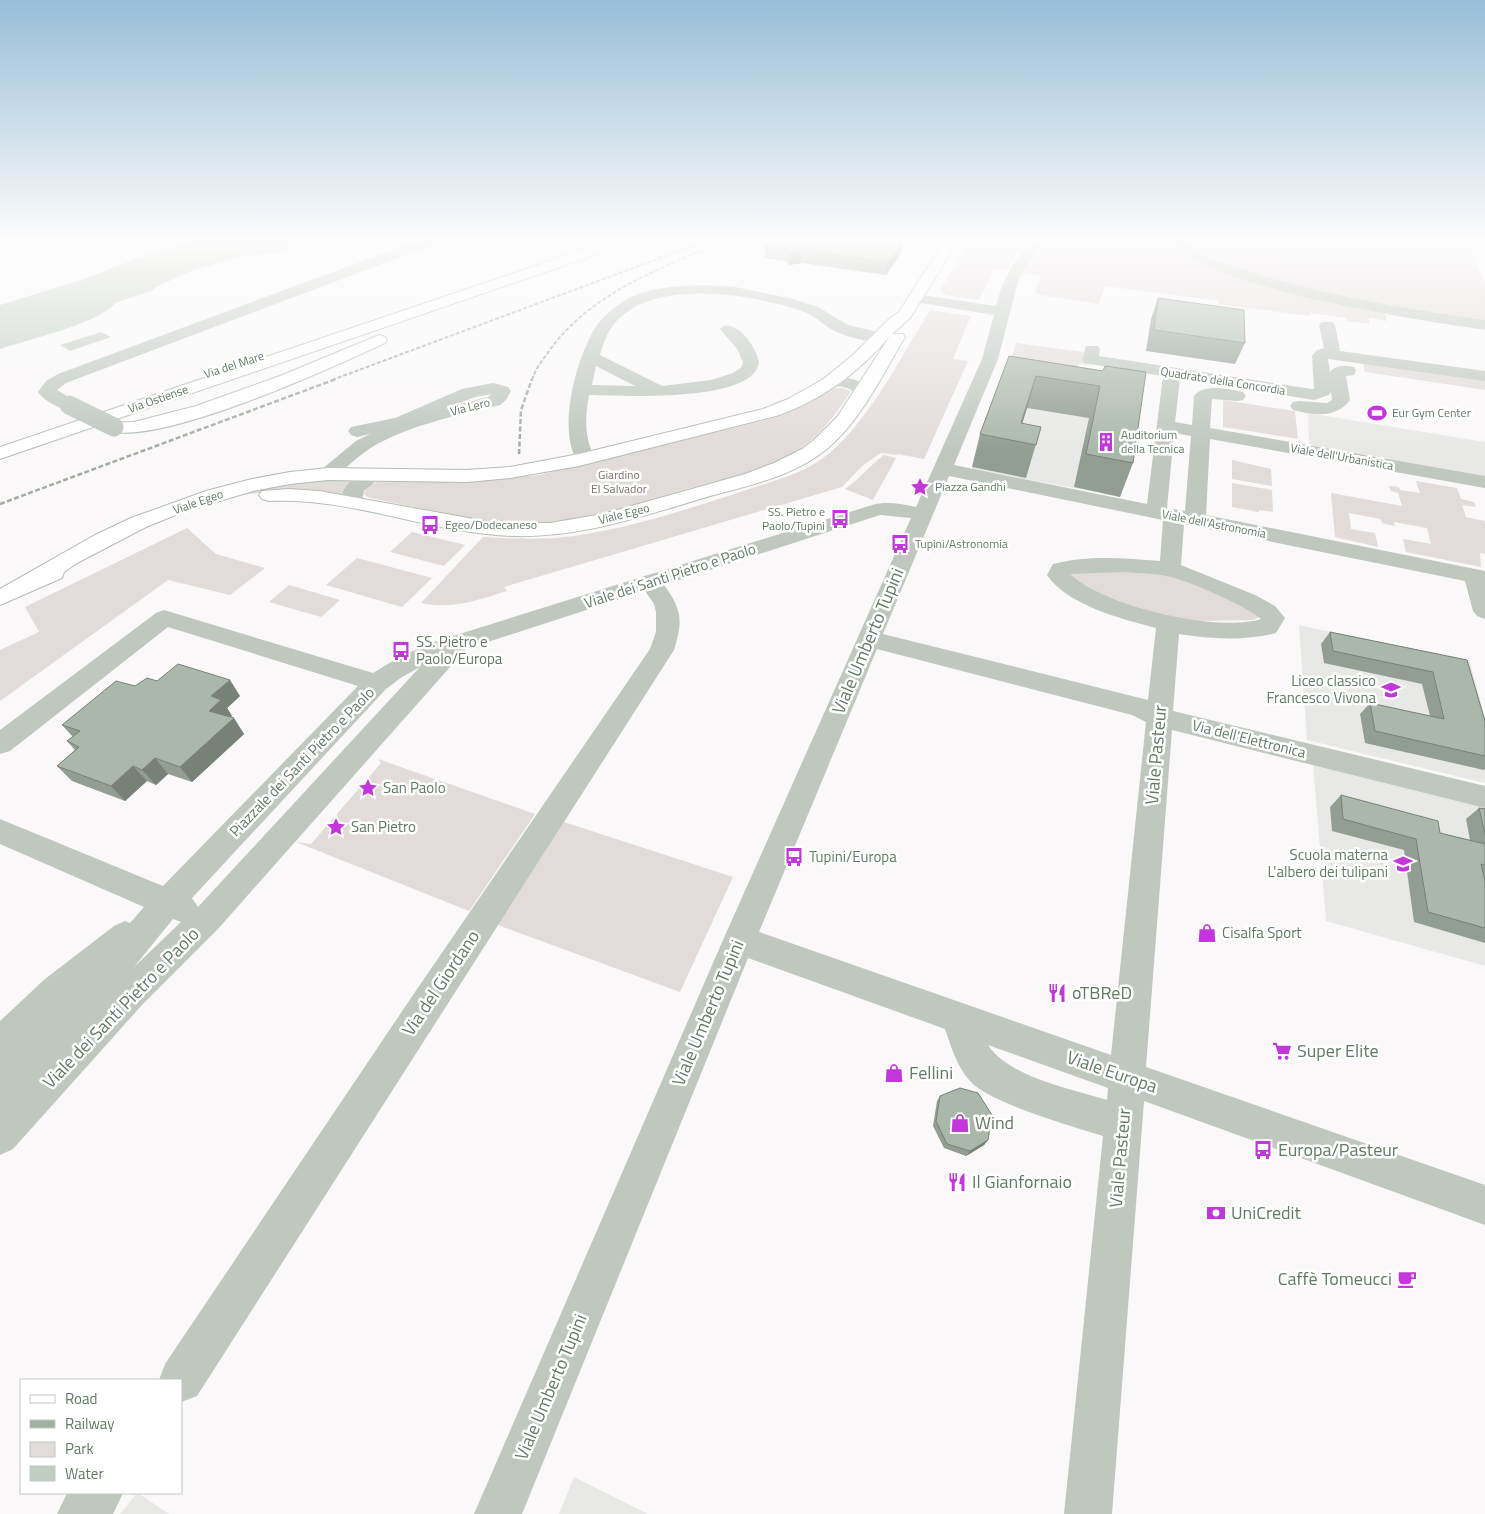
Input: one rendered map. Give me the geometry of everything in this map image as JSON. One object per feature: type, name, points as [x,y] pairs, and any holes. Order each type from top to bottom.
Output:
[{"type":"main road","name":"Via del Mare","points":[[0,443],[399,310]]},
{"type":"main road","name":"Via Ostiense","points":[[0,453],[420,310]]},
{"type":"main road","points":[[114,427],[135,428],[167,421],[344,356],[448,310]]},
{"type":"main road","name":"Viale Egeo","points":[[0,598],[37,579],[82,550],[176,508],[254,485],[295,477],[326,474],[437,477],[473,476],[530,470],[773,411],[797,401],[828,382],[864,354],[908,310]]},
{"type":"main road","name":"Viale Egeo","points":[[37,579],[88,559],[179,518],[229,501],[258,496],[286,494],[352,502],[496,530],[541,530],[585,523],[691,496],[788,464],[810,452],[828,438],[844,419],[902,330],[905,314]]},
{"type":"street","points":[[114,427],[52,396],[47,392],[50,386],[68,376],[246,310]]},
{"type":"street","points":[[585,458],[579,447],[577,434],[582,390],[596,342],[606,324],[621,310]]},
{"type":"street","points":[[810,310],[845,329],[881,337]]},
{"type":"street","points":[[879,509],[902,510],[922,514],[992,352],[1000,311],[991,310]]},
{"type":"street","points":[[1384,310],[1485,325]]},
{"type":"street","name":"Quadrato della Concordia","points":[[1200,432],[1203,396],[1208,393],[1307,407],[1329,408],[1337,405],[1341,400],[1337,372],[1340,358],[1327,325]]},
{"type":"street","points":[[582,390],[682,391],[706,387],[736,377],[748,370],[752,364],[739,341],[728,329]]},
{"type":"street","name":"Quadrato della Concordia","points":[[1092,349],[1090,360],[1317,395],[1323,389],[1320,355],[1340,358]]},
{"type":"street","points":[[591,357],[659,391]]},
{"type":"street","points":[[1340,358],[1485,364]]},
{"type":"street","points":[[1340,358],[1485,376]]},
{"type":"street","points":[[1340,358],[1485,392]]},
{"type":"street","points":[[1170,569],[1175,516],[1166,426],[1172,373]]},
{"type":"street","points":[[828,382],[851,384],[862,392]]},
{"type":"street","name":"Via Lero","points":[[326,474],[379,436],[431,417],[491,402],[500,396],[502,391],[495,388],[479,390],[409,420],[357,431]]},
{"type":"street","points":[[1166,426],[1200,432],[1175,516]]},
{"type":"street","name":"Viale dell'Urbanistica","points":[[1200,432],[1485,482]]},
{"type":"street","name":"Viale dell'Astronomia","points":[[944,466],[1175,516],[1480,577]]},
{"type":"street","points":[[352,502],[355,488],[374,474]]},
{"type":"street","points":[[879,509],[881,505],[887,502],[932,490]]},
{"type":"street","name":"Viale dei Santi Pietro e Paolo","points":[[377,683],[412,660],[461,643],[879,509]]},
{"type":"street","name":"Viale Umberto Tupini","points":[[498,1514],[739,940],[870,639],[922,514]]},
{"type":"street","points":[[1123,565],[1170,569],[1247,600],[1267,611],[1272,618],[1268,627],[1190,628],[1168,623],[1129,612],[1082,594],[1062,581],[1058,575],[1060,569],[1075,566],[1123,565]]},
{"type":"street","points":[[1480,577],[1485,611]]},
{"type":"street","name":"Via del Giordano","points":[[182,1379],[419,1015],[624,710],[662,650],[668,632],[668,612],[665,603],[650,582]]},
{"type":"street","name":"Piazzale dei Santi Pietro e Paolo","points":[[3,743],[164,618],[377,683],[168,902]]},
{"type":"street","name":"Viale Pasteur","points":[[1088,1514],[1168,623]]},
{"type":"street","name":"Via dell'Elettronica","points":[[870,639],[1140,707],[1160,716],[1485,797]]},
{"type":"street","name":"Viale dei Santi Pietro e Paolo","points":[[2,1131],[130,994],[207,919],[411,694],[461,643]]},
{"type":"street","points":[[0,831],[168,902],[57,990],[0,1045]]},
{"type":"street","name":"Viale dei Santi Pietro e Paolo","points":[[0,1090],[102,982],[168,902],[207,919]]},
{"type":"street","name":"Viale Europa","points":[[739,940],[1485,1205]]},
{"type":"street","points":[[958,1019],[976,1059],[990,1075],[1032,1093],[1123,1124]]},
{"type":"street","points":[[82,1514],[98,1494]]},
{"type":"shaded area","points":[[1005,378],[1137,386],[1120,497],[1103,494],[1104,486],[1097,485],[1095,492],[972,469]]},
{"type":"shaded area","points":[[1308,413],[1485,442],[1485,476],[1309,446]]},
{"type":"shaded area","name":"Liceo classico Francesco Vivona","points":[[1299,625],[1470,662],[1485,718],[1485,783],[1307,740]]},
{"type":"shaded area","name":"Scuola materna L'albero dei tulipani","points":[[1313,764],[1485,807],[1485,966],[1326,921]]},
{"type":"shaded area","points":[[574,1477],[648,1514],[559,1514]]},
{"type":"shaded area","points":[[136,1494],[139,1494],[169,1514],[120,1514]]},
{"type":"green space","points":[[930,310],[971,316],[953,359],[968,361],[924,459],[881,453],[863,465],[842,487],[504,587],[507,591],[475,601],[454,605],[421,603],[483,537],[552,538],[600,532],[698,506],[811,466],[839,445],[854,429],[882,390]]},
{"type":"green space","points":[[1262,310],[1364,310],[1385,314],[1387,321],[1369,318],[1369,324],[1347,321],[1346,318],[1310,313],[1310,316]]},
{"type":"green space","points":[[1411,310],[1485,310],[1485,321]]},
{"type":"green space","points":[[1016,343],[1084,352],[1082,362],[1089,365],[1079,364],[1076,376],[1005,378]]},
{"type":"green space","points":[[1362,360],[1485,379],[1485,390],[1365,372]]},
{"type":"green space","name":"Giardino El Salvador","points":[[833,388],[844,388],[851,392],[822,430],[789,456],[749,472],[589,516],[546,522],[505,522],[428,510],[371,498],[364,493],[369,485],[377,482],[459,482],[539,475],[763,420],[786,413]]},
{"type":"green space","points":[[1223,400],[1295,411],[1298,439],[1223,427]]},
{"type":"green space","points":[[884,455],[896,458],[873,500],[845,489],[874,463]]},
{"type":"green space","points":[[1232,460],[1271,469],[1272,486],[1232,479]]},
{"type":"green space","points":[[355,478],[341,495],[281,491],[221,499],[276,484]]},
{"type":"green space","points":[[1416,481],[1457,488],[1461,499],[1474,502],[1476,507],[1462,505],[1466,517],[1485,521],[1485,554],[1480,553],[1481,567],[1406,552],[1403,539],[1431,544],[1427,528],[1394,522],[1395,526],[1382,523],[1381,519],[1349,513],[1351,529],[1375,533],[1378,547],[1335,537],[1331,493],[1402,506],[1398,493],[1391,491],[1389,486],[1420,493]]},
{"type":"green space","points":[[1232,483],[1272,490],[1273,512],[1259,510],[1259,512],[1232,507]]},
{"type":"green space","points":[[187,528],[216,554],[265,568],[230,595],[168,580],[0,701],[0,650],[39,632],[25,607]]},
{"type":"green space","points":[[412,532],[465,545],[444,566],[390,552]]},
{"type":"green space","points":[[357,558],[432,578],[402,607],[326,585]]},
{"type":"green space","points":[[1108,569],[1171,575],[1191,581],[1262,616],[1253,620],[1200,621],[1168,619],[1089,591],[1070,575],[1076,571]]},
{"type":"green space","points":[[289,585],[340,600],[321,617],[269,602]]},
{"type":"green space","points":[[378,759],[535,814],[469,911],[296,842],[311,844],[381,763]]},
{"type":"green space","points":[[564,822],[733,877],[680,992],[498,925]]},
{"type":"water","points":[[0,310],[108,310],[80,324],[0,349]]},
{"type":"water","points":[[101,332],[111,337],[70,351],[60,345]]},
{"type":"building","points":[[1157,310],[1244,310],[1245,343],[1154,330]]},
{"type":"building","points":[[1009,356],[1103,371],[1105,366],[1146,372],[1133,463],[1086,454],[1100,386],[1036,376],[1021,423],[1041,427],[1036,445],[980,434]]},
{"type":"building","points":[[1330,632],[1467,660],[1485,721],[1485,756],[1375,731],[1370,703],[1444,719],[1433,672],[1333,651]]},
{"type":"building","points":[[178,664],[230,680],[211,696],[221,700],[209,711],[234,718],[180,767],[155,758],[142,770],[133,766],[111,786],[57,766],[79,747],[67,741],[80,731],[62,725],[116,681],[135,686],[147,678],[157,681]]},
{"type":"building","points":[[1341,795],[1438,821],[1440,833],[1485,844],[1485,865],[1481,864],[1485,881],[1485,928],[1428,912],[1416,839],[1343,819]]},
{"type":"building","points":[[1479,808],[1485,809],[1485,835]]},
{"type":"building","name":"Wind","points":[[960,1088],[978,1093],[992,1115],[988,1140],[970,1151],[947,1144],[936,1121],[940,1096]]},
{"type":"railway","points":[[332,380],[521,310]]},
{"type":"railway","points":[[532,380],[540,363],[564,333],[590,310]]},
{"type":"railway","points":[[0,504],[336,379]]},
{"type":"railway","points":[[519,454],[521,410],[532,379]]},
{"type":"place","name":"Eur Gym Center","points":[[1377,413]]},
{"type":"place","name":"Auditorium della Tecnica","points":[[1106,442]]},
{"type":"place","name":"Piazza Gandhi","points":[[920,487]]},
{"type":"place","name":"SS. Pietro e Paolo/Tupini","points":[[840,519]]},
{"type":"place","name":"Egeo/Dodecaneso","points":[[430,525]]},
{"type":"place","name":"Tupini/Astronomia","points":[[900,544]]},
{"type":"place","name":"SS. Pietro e Paolo/Europa","points":[[401,651]]},
{"type":"place","name":"Liceo classico Francesco Vivona","points":[[1391,690]]},
{"type":"place","name":"San Paolo","points":[[368,788]]},
{"type":"place","name":"San Pietro","points":[[336,827]]},
{"type":"place","name":"Tupini/Europa","points":[[794,857]]},
{"type":"place","name":"Scuola materna L'albero dei tulipani","points":[[1403,864]]},
{"type":"place","name":"Cisalfa Sport","points":[[1207,933]]},
{"type":"place","name":"oTBReD","points":[[1057,993]]},
{"type":"place","name":"Super Elite","points":[[1282,1051]]},
{"type":"place","name":"Fellini","points":[[894,1073]]},
{"type":"place","name":"Wind","points":[[960,1123]]},
{"type":"place","name":"Europa/Pasteur","points":[[1263,1150]]},
{"type":"place","name":"Il Gianfornaio","points":[[957,1182]]},
{"type":"place","name":"UniCredit","points":[[1216,1213]]},
{"type":"place","name":"Caffè Tomeucci","points":[[1407,1279]]}]
